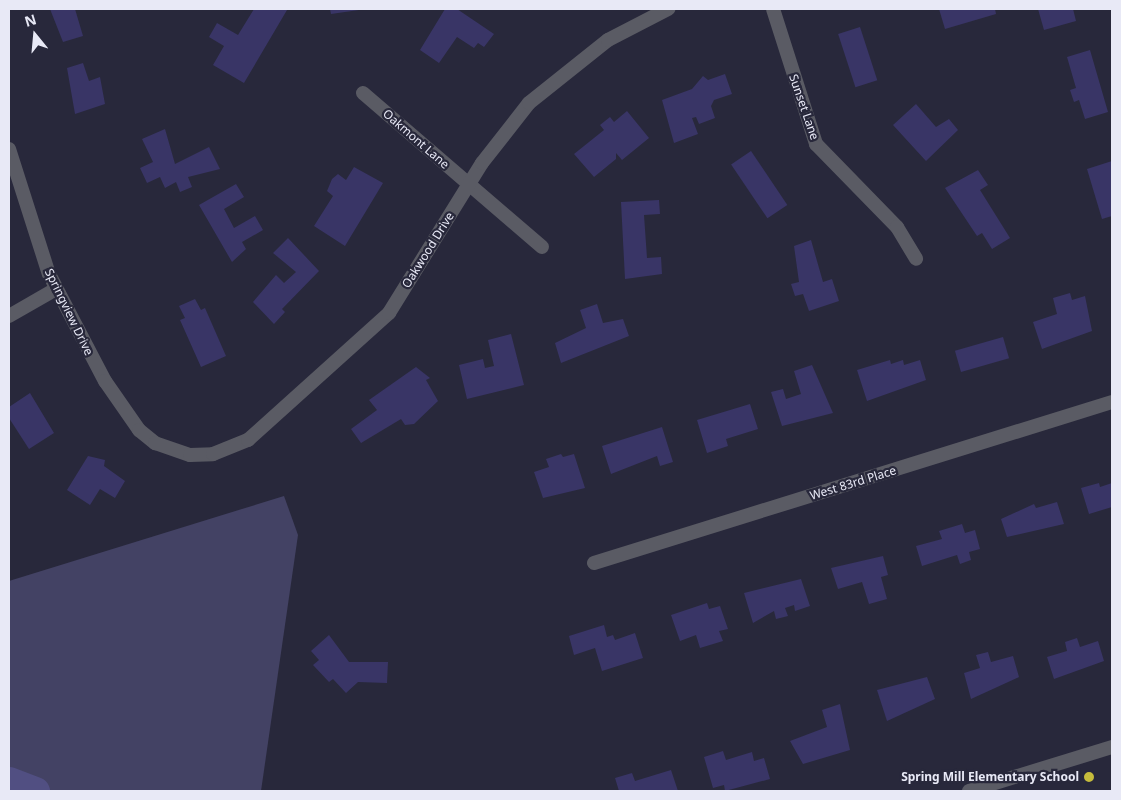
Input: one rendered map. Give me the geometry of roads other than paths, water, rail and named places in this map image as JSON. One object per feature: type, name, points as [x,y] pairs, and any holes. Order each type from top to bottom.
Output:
[{"type":"street","name":"Oakwood Drive","points":[[169,450],[206,455],[248,440],[389,313],[469,184],[514,120],[562,74],[608,40],[668,9]]},
{"type":"street","name":"Sunset Lane","points":[[773,9],[816,144],[897,227],[916,259]]},
{"type":"street","name":"Oakmont Lane","points":[[363,93],[542,247]]},
{"type":"street","name":"Springview Drive","points":[[9,148],[56,289],[89,355],[133,422],[169,450]]},
{"type":"street","points":[[9,316],[56,289]]},
{"type":"street","name":"West 83rd Place","points":[[594,563],[1112,402]]},
{"type":"street","points":[[969,791],[1112,747]]},
{"type":"waterway","points":[[9,781],[35,791]]},
{"type":"place","name":"Spring Mill Elementary School","points":[[1089,777]]}]
